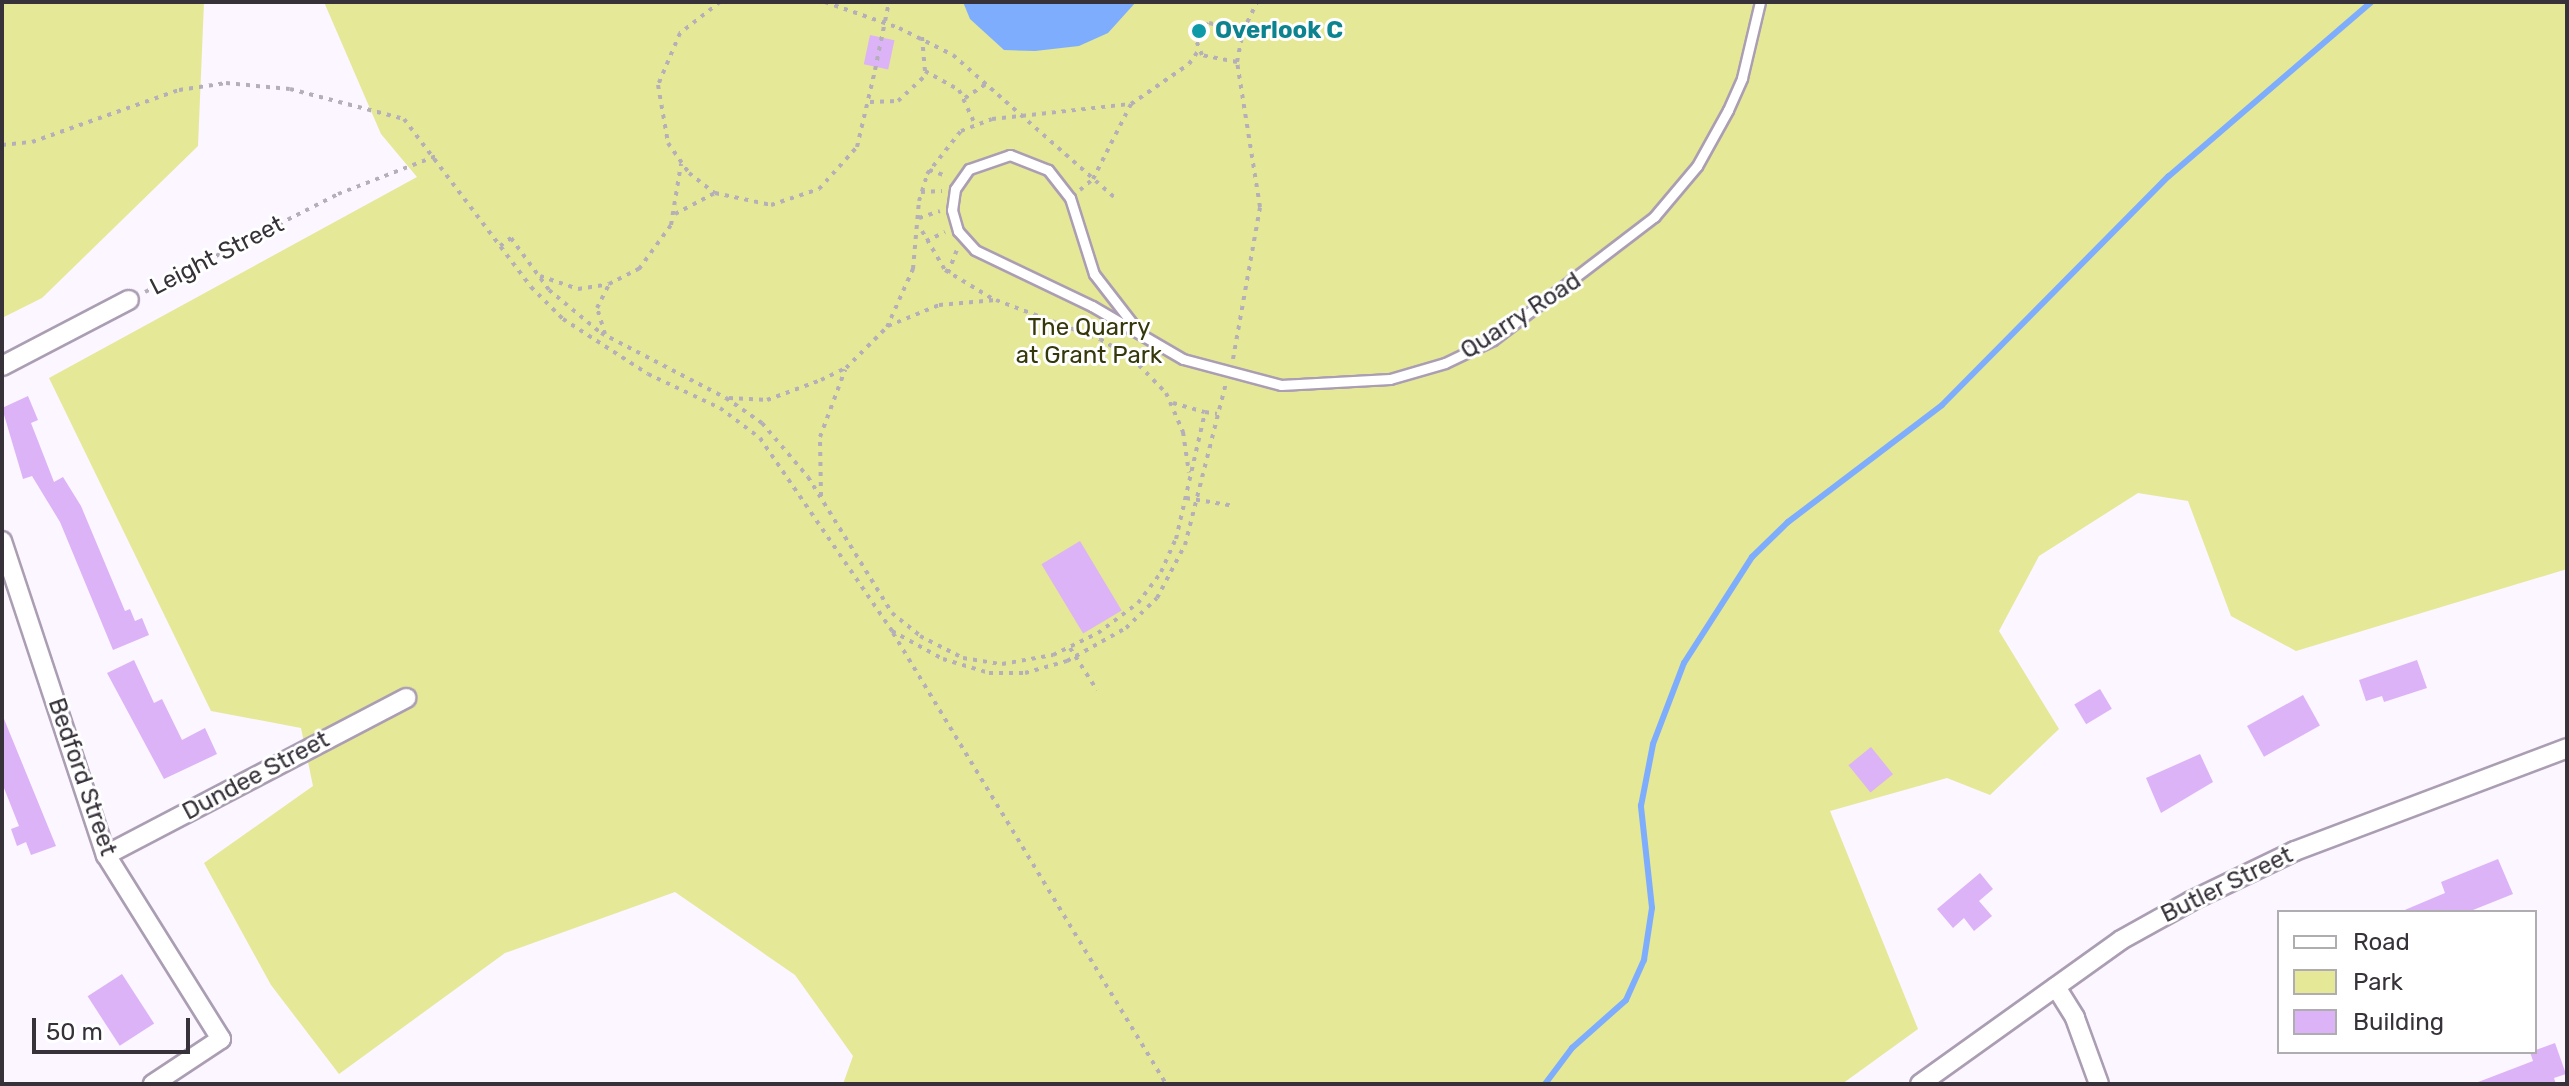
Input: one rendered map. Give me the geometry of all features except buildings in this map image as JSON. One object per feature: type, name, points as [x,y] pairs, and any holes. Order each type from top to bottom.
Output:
[{"type":"street","name":"Leight Street","points":[[2,366],[129,300]]},
{"type":"street","name":"Bedford Street","points":[[2,541],[106,855],[221,1039],[153,1084]]},
{"type":"street","name":"Dundee Street","points":[[106,855],[406,698]]},
{"type":"street","name":"Butler Street","points":[[1920,1084],[2121,940],[2295,851],[2567,748]]},
{"type":"street","points":[[2056,987],[2075,1018],[2099,1084]]},
{"type":"lane","name":"Quarry Road","points":[[1139,332],[1094,274],[1070,198],[1035,161],[996,156],[960,179],[952,201],[956,227],[962,237],[988,259],[1139,332],[1183,359],[1228,375],[1304,387],[1365,383],[1445,363],[1508,331],[1640,231],[1697,166],[1742,78],[1760,2]]},
{"type":"path","points":[[720,2],[680,33],[658,85],[661,123],[681,164],[715,193],[771,205],[819,189],[857,147],[889,2]]},
{"type":"path","points":[[825,2],[922,37],[989,82],[1114,197]]},
{"type":"path","points":[[892,631],[943,659],[989,673],[1025,673],[1076,657],[1126,628],[1157,598],[1177,567],[1197,500],[1251,278],[1260,207],[1237,62],[1243,31],[1257,2]]},
{"type":"path","points":[[1070,198],[1093,179],[1131,104],[1189,64],[1198,51],[1196,40],[1204,24],[1243,31]]},
{"type":"path","points":[[922,37],[927,74]]},
{"type":"path","points":[[1198,51],[1237,62]]},
{"type":"path","points":[[927,74],[965,98],[975,124]]},
{"type":"path","points":[[869,102],[898,101],[927,74]]},
{"type":"path","points":[[965,98],[989,82]]},
{"type":"path","points":[[2,145],[32,142],[179,90],[247,83],[391,114],[416,130],[531,287],[579,332],[748,426],[787,474],[892,631],[1166,1084]]},
{"type":"path","points":[[726,398],[767,400],[846,368],[887,327],[908,285],[920,227],[919,201],[931,167],[961,131],[975,124],[1024,114],[1131,104]]},
{"type":"path","name":"Leight Street","points":[[129,300],[338,194],[436,156]]},
{"type":"path","points":[[538,275],[565,287],[609,284],[647,263],[675,214],[681,164]]},
{"type":"path","points":[[675,214],[715,193]]},
{"type":"path","points":[[920,227],[948,273],[996,300],[1036,312],[1118,349],[1147,371],[1171,401],[1186,445],[1190,479]]},
{"type":"path","points":[[926,241],[956,227]]},
{"type":"path","points":[[948,273],[962,237]]},
{"type":"path","points":[[500,246],[511,238],[538,275],[570,310],[606,336],[726,398],[783,445],[822,501],[883,602],[932,644],[963,658],[1002,664],[1070,648],[1113,623],[1147,592],[1176,539],[1205,412]]},
{"type":"path","points":[[606,336],[597,308],[609,284]]},
{"type":"path","points":[[887,327],[939,305],[996,300]]},
{"type":"path","points":[[822,501],[820,437],[846,368]]},
{"type":"path","points":[[1171,401],[1217,414]]},
{"type":"path","points":[[1186,498],[1234,506]]},
{"type":"path","points":[[1070,648],[1097,690]]},
{"type":"green space","points":[[2,2],[204,2],[198,146],[42,298],[2,318]]},
{"type":"green space","name":"The Quarry at Grant Park","points":[[324,2],[2567,2],[2567,569],[2296,651],[2231,616],[2188,501],[2138,493],[2039,556],[1999,631],[2059,729],[1990,795],[1947,778],[1830,811],[1918,1029],[1842,1084],[843,1084],[853,1056],[795,975],[675,892],[505,953],[339,1074],[271,985],[204,863],[313,786],[301,728],[211,711],[49,378],[417,177],[381,134]]},
{"type":"water","points":[[963,2],[1136,2],[1108,33],[1079,46],[1035,51],[1004,50],[970,19]]},
{"type":"waterway","points":[[1545,1084],[1572,1048],[1626,1000],[1644,960],[1652,908],[1641,806],[1653,744],[1684,663],[1752,557],[1788,522],[1942,405],[2169,176],[2371,2]]},
{"type":"place","name":"Overlook C","points":[[1199,31]]}]
